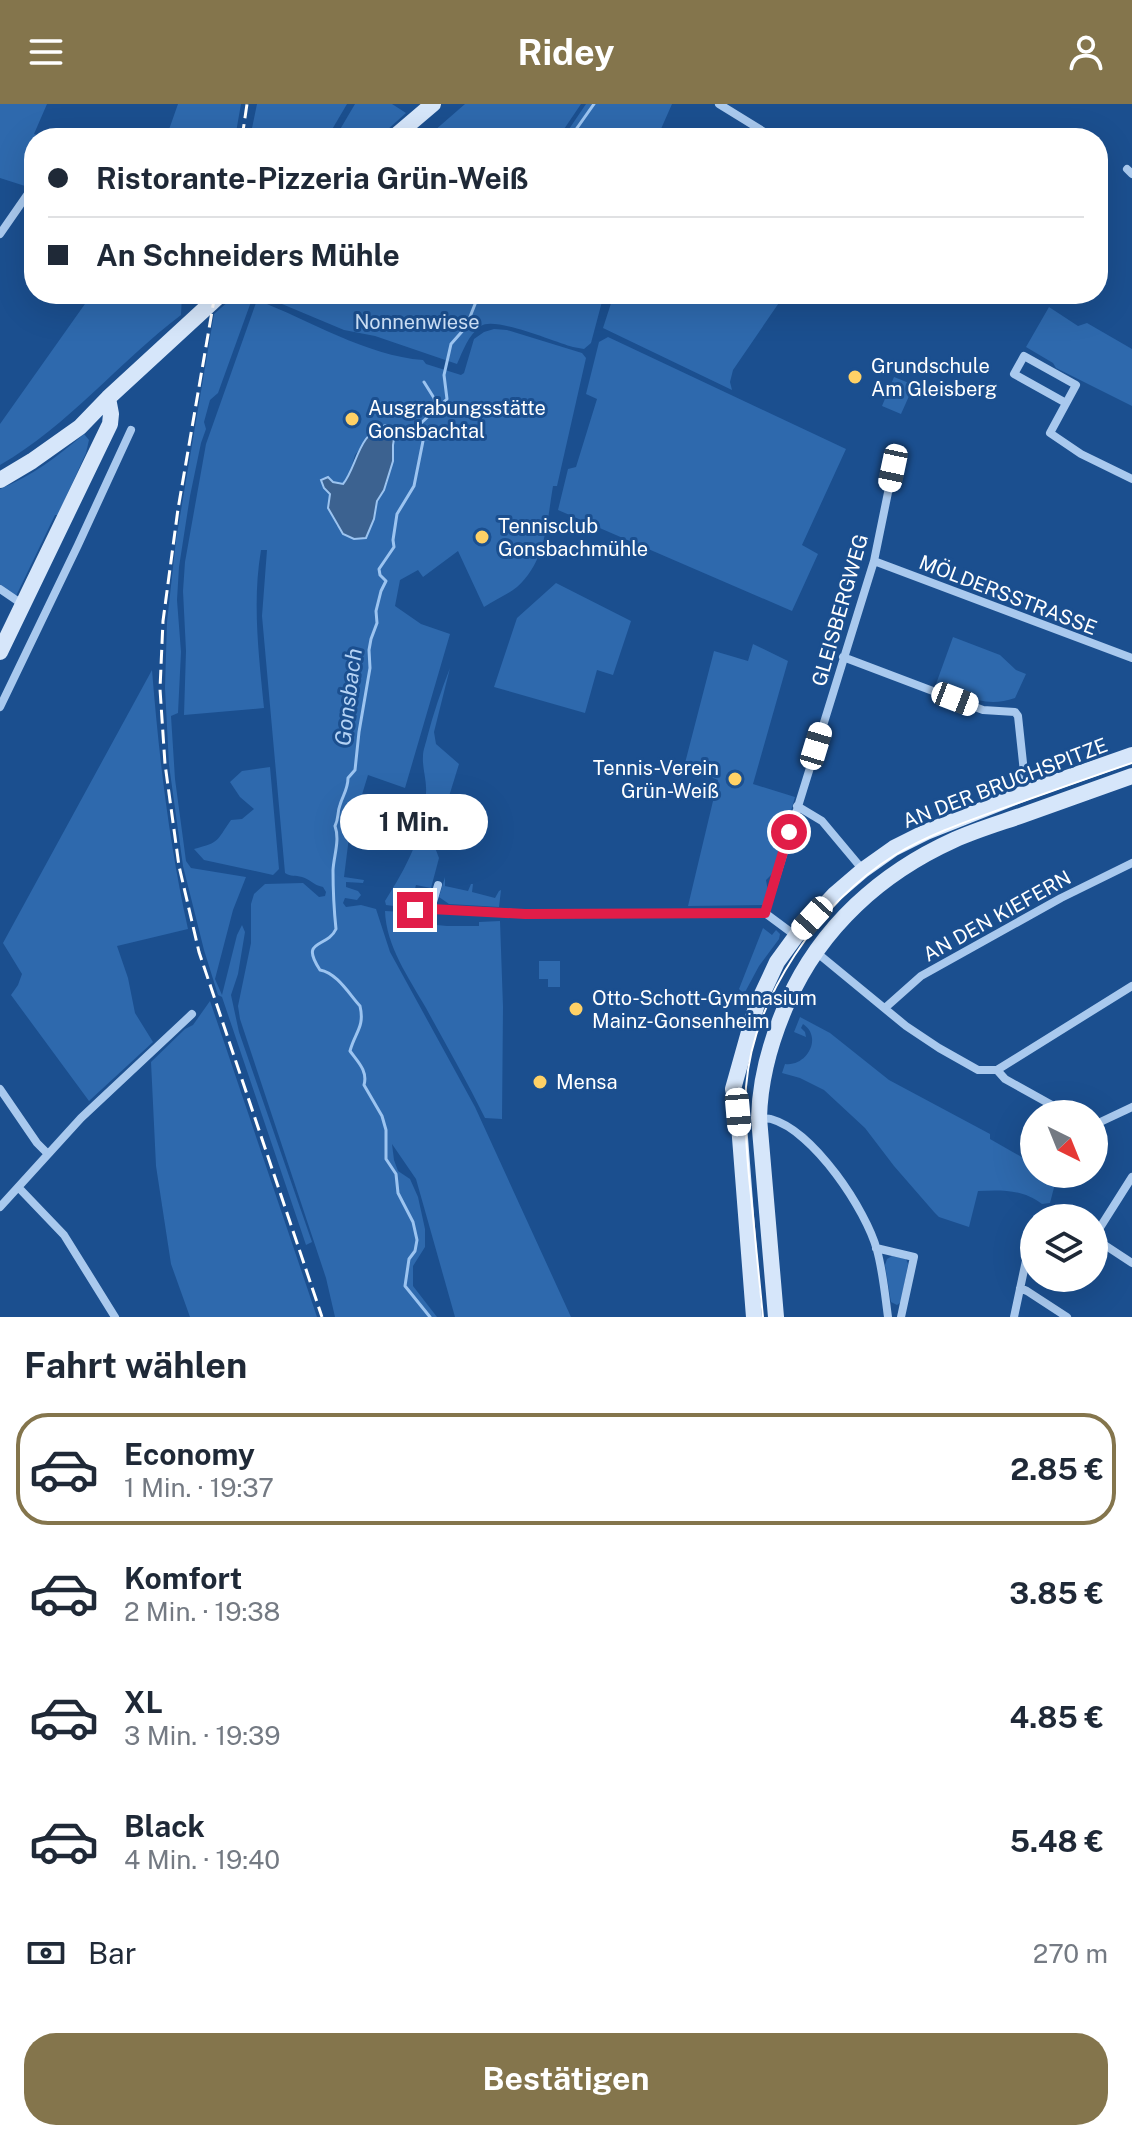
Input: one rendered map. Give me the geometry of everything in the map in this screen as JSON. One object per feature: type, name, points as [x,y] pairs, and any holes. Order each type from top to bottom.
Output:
[{"type":"main road","points":[[405,128],[433,104]]},
{"type":"main road","points":[[0,480],[88,420],[210,304]]},
{"type":"main road","points":[[57,443],[75,422],[108,398]]},
{"type":"main road","points":[[0,652],[110,424],[108,398]]},
{"type":"main road","points":[[88,420],[95,437],[89,464]]},
{"type":"main road","name":"AN DER BRUCHSPITZE","points":[[754,1317],[738,1112],[733,1089],[756,1007],[777,962],[796,936],[835,894],[894,848],[1027,792],[1132,755]]},
{"type":"main road","name":"AN DER BRUCHSPITZE","points":[[776,1317],[759,1118],[760,1091],[778,1023],[797,981],[816,952],[858,902],[926,853],[958,838],[1132,776]]},
{"type":"street","points":[[719,104],[758,128]]},
{"type":"street","points":[[0,234],[24,199]]},
{"type":"street","points":[[1066,403],[1014,374],[1024,356],[1076,385],[1050,433],[1081,454],[1132,479]]},
{"type":"street","points":[[0,707],[131,430]]},
{"type":"street","name":"GLEISBERGWEG","points":[[765,913],[874,561],[893,468]]},
{"type":"street","name":"MÖLDERSSTRASSE","points":[[874,561],[1132,658]]},
{"type":"street","points":[[0,589],[22,604]]},
{"type":"street","points":[[843,657],[983,710],[1015,712],[1027,792]]},
{"type":"street","points":[[797,806],[822,821],[863,870]]},
{"type":"street","name":"AN DEN KIEFERN","points":[[885,1008],[921,976],[1061,898],[1132,863]]},
{"type":"street","points":[[431,909],[438,885]]},
{"type":"street","points":[[409,909],[525,914],[765,913],[796,936]]},
{"type":"street","points":[[816,952],[906,1026],[978,1070],[997,1070],[1132,986]]},
{"type":"street","points":[[0,1207],[81,1118],[192,1014]]},
{"type":"street","points":[[997,1070],[1005,1079],[1043,1100]]},
{"type":"street","points":[[0,1089],[48,1154]]},
{"type":"street","points":[[1108,1118],[1132,1107]]},
{"type":"street","points":[[759,1118],[772,1119],[793,1132],[821,1157],[847,1189],[876,1248],[888,1317]]},
{"type":"street","points":[[1108,1216],[1132,1177]]},
{"type":"street","points":[[19,1188],[64,1235],[115,1317]]},
{"type":"street","points":[[1108,1247],[1132,1263]]},
{"type":"street","points":[[876,1248],[914,1257],[901,1317]]},
{"type":"street","points":[[1014,1317],[1020,1288]]},
{"type":"street","points":[[1026,1292],[1067,1317]]},
{"type":"green space","points":[[0,104],[47,104],[37,128],[24,128],[24,186],[0,178]]},
{"type":"green space","points":[[178,104],[241,104],[237,128],[170,128]]},
{"type":"green space","points":[[257,104],[347,104],[333,128],[252,128]]},
{"type":"green space","points":[[355,104],[392,104],[406,113],[389,128],[341,128]]},
{"type":"green space","points":[[465,104],[581,104],[565,128],[437,128]]},
{"type":"green space","points":[[586,104],[672,104],[661,128],[570,128]]},
{"type":"green space","points":[[85,304],[182,304],[181,315],[71,413],[0,465],[0,424]]},
{"type":"green space","points":[[226,304],[250,304],[218,393],[210,400],[190,496],[177,600],[181,652],[178,713],[171,716],[175,779],[186,861],[191,868],[246,877],[233,910],[215,979],[222,995],[242,925],[245,932],[231,995],[239,1032],[312,1242],[306,1245],[204,950],[183,866],[169,765],[165,688],[167,622],[176,540],[214,314]]},
{"type":"green space","points":[[256,304],[266,304],[360,345],[423,360],[426,364],[461,375],[474,339],[494,329],[507,330],[582,353],[586,358],[557,486],[553,486],[544,540],[527,577],[513,590],[484,607],[458,551],[423,577],[418,570],[400,580],[395,606],[421,624],[450,634],[405,788],[368,775],[349,837],[344,877],[364,880],[363,883],[346,882],[346,887],[361,895],[357,900],[345,898],[343,903],[346,907],[361,905],[376,909],[390,952],[475,1107],[571,1317],[455,1317],[416,1179],[392,1144],[398,1171],[410,1179],[418,1197],[425,1229],[425,1247],[413,1266],[413,1286],[437,1317],[335,1317],[326,1278],[238,1006],[251,943],[254,894],[265,884],[303,883],[319,897],[325,896],[326,892],[323,887],[305,878],[285,873],[262,616],[267,550],[261,550],[257,590],[264,708],[184,715],[185,562],[206,444]],"holes":[[[377,427],[392,445],[393,461],[384,490],[377,500],[374,519],[337,526],[328,508],[333,482],[343,484],[348,478],[355,455]]]},
{"type":"green space","name":"Nonnenwiese","points":[[282,304],[601,304],[591,343],[584,349],[511,327],[488,324],[473,334],[457,364],[375,336],[344,330]]},
{"type":"green space","points":[[611,304],[778,304],[733,370],[732,390],[603,328]]},
{"type":"green space","points":[[1049,307],[1078,326],[1087,323],[1132,349],[1132,406],[1056,368],[1026,347]]},
{"type":"green space","points":[[608,337],[846,449],[802,545],[818,554],[792,611],[558,510],[568,469],[576,467],[597,399],[586,394],[599,342]]},
{"type":"green space","points":[[894,377],[914,385],[901,414],[882,406]]},
{"type":"green space","points":[[84,434],[89,440],[86,453],[58,515],[55,515],[16,596],[13,596],[0,584],[0,489],[44,465]]},
{"type":"green space","points":[[556,583],[631,621],[613,675],[597,670],[585,713],[494,687],[517,618]]},
{"type":"green space","points":[[953,637],[1000,655],[1016,670],[1026,674],[1015,698],[984,701],[936,684]]},
{"type":"green space","name":"Tennis-Verein Grün-Weiß","points":[[753,644],[788,661],[753,784],[795,797],[773,873],[766,880],[768,891],[764,905],[688,906],[718,780],[684,767],[714,651],[748,661]]},
{"type":"green space","points":[[450,668],[434,732],[436,744],[459,764],[434,845],[439,858],[431,888],[416,885],[410,908],[386,905],[385,901],[413,850],[422,822],[426,788],[423,751]]},
{"type":"green space","points":[[152,670],[166,800],[188,929],[117,946],[135,1013],[153,1042],[89,1101],[11,995],[22,974],[3,943]]},
{"type":"green space","points":[[270,767],[279,869],[273,875],[204,860],[194,849],[214,842],[231,820],[242,819],[254,809],[240,797],[230,782],[242,771]]},
{"type":"green space","points":[[445,877],[445,886],[468,891],[473,884],[472,892],[495,898],[501,890],[499,907],[449,904],[439,897]]},
{"type":"green space","points":[[385,911],[424,913],[426,924],[447,926],[479,926],[479,922],[500,921],[502,1119],[485,1118],[400,961],[389,937]]},
{"type":"green space","points":[[763,928],[772,935],[776,930],[780,934],[779,939],[744,994],[739,989]]},
{"type":"green space","points":[[539,961],[560,961],[560,987],[548,987],[548,979],[539,979]]},
{"type":"green space","points":[[210,1001],[317,1317],[190,1317],[171,1264],[156,1166],[151,1062],[193,1025]]},
{"type":"green space","points":[[800,1017],[830,1033],[889,1080],[990,1134],[990,1139],[1020,1156],[1020,1188],[1054,1188],[1050,1203],[1042,1204],[1012,1192],[978,1191],[969,1227],[939,1217],[865,1128],[824,1090],[782,1073],[785,1064],[800,1061],[810,1050],[812,1036],[809,1030],[803,1024],[801,1028],[806,1037],[794,1032]]},
{"type":"green space","points":[[892,1256],[906,1259],[908,1264],[901,1302],[897,1305],[891,1302],[885,1265]]},
{"type":"shaded area","points":[[386,425],[395,433],[393,461],[366,538],[354,539],[343,534],[328,508],[330,494],[321,480],[328,477],[333,482],[343,484],[369,435]]},
{"type":"waterway","name":"Gonsbach","points":[[577,128],[594,104]]},
{"type":"waterway","name":"Gonsbach","points":[[430,1317],[405,1286],[409,1259],[415,1251],[417,1240],[413,1222],[398,1193],[396,1174],[386,1159],[386,1130],[382,1116],[364,1085],[362,1067],[350,1051],[360,1024],[360,1006],[337,980],[320,970],[312,953],[313,948],[336,929],[333,877],[337,842],[335,826],[348,778],[355,770],[370,668],[369,650],[377,623],[376,611],[386,581],[379,569],[394,547],[397,514],[414,486],[423,441],[418,434],[420,424],[447,399],[444,375],[451,344],[466,327],[475,304]]},
{"type":"waterway","points":[[424,382],[436,407]]},
{"type":"tram line","points":[[763,1317],[747,1155],[746,1087],[751,1053],[762,1020],[776,987],[795,955],[841,899],[895,855],[974,819],[1132,763]]},
{"type":"railway","points":[[243,128],[247,104]]},
{"type":"railway","points":[[213,304],[178,509],[163,621],[160,689],[165,764],[179,866],[199,952],[322,1317]]},
{"type":"place","name":"Grundschule Am Gleisberg","points":[[855,377]]},
{"type":"place","name":"Ausgrabungsstätte Gonsbachtal","points":[[352,419]]},
{"type":"place","name":"Tennisclub Gonsbachmühle","points":[[482,537]]},
{"type":"place","name":"Tennis-Verein Grün-Weiß","points":[[735,779]]},
{"type":"place","name":"Otto-Schott-Gymnasium Mainz-Gonsenheim","points":[[576,1009]]},
{"type":"place","name":"Mensa","points":[[540,1082]]},
{"type":"route","points":[[415,910],[634,915],[765,913],[789,832]]}]
